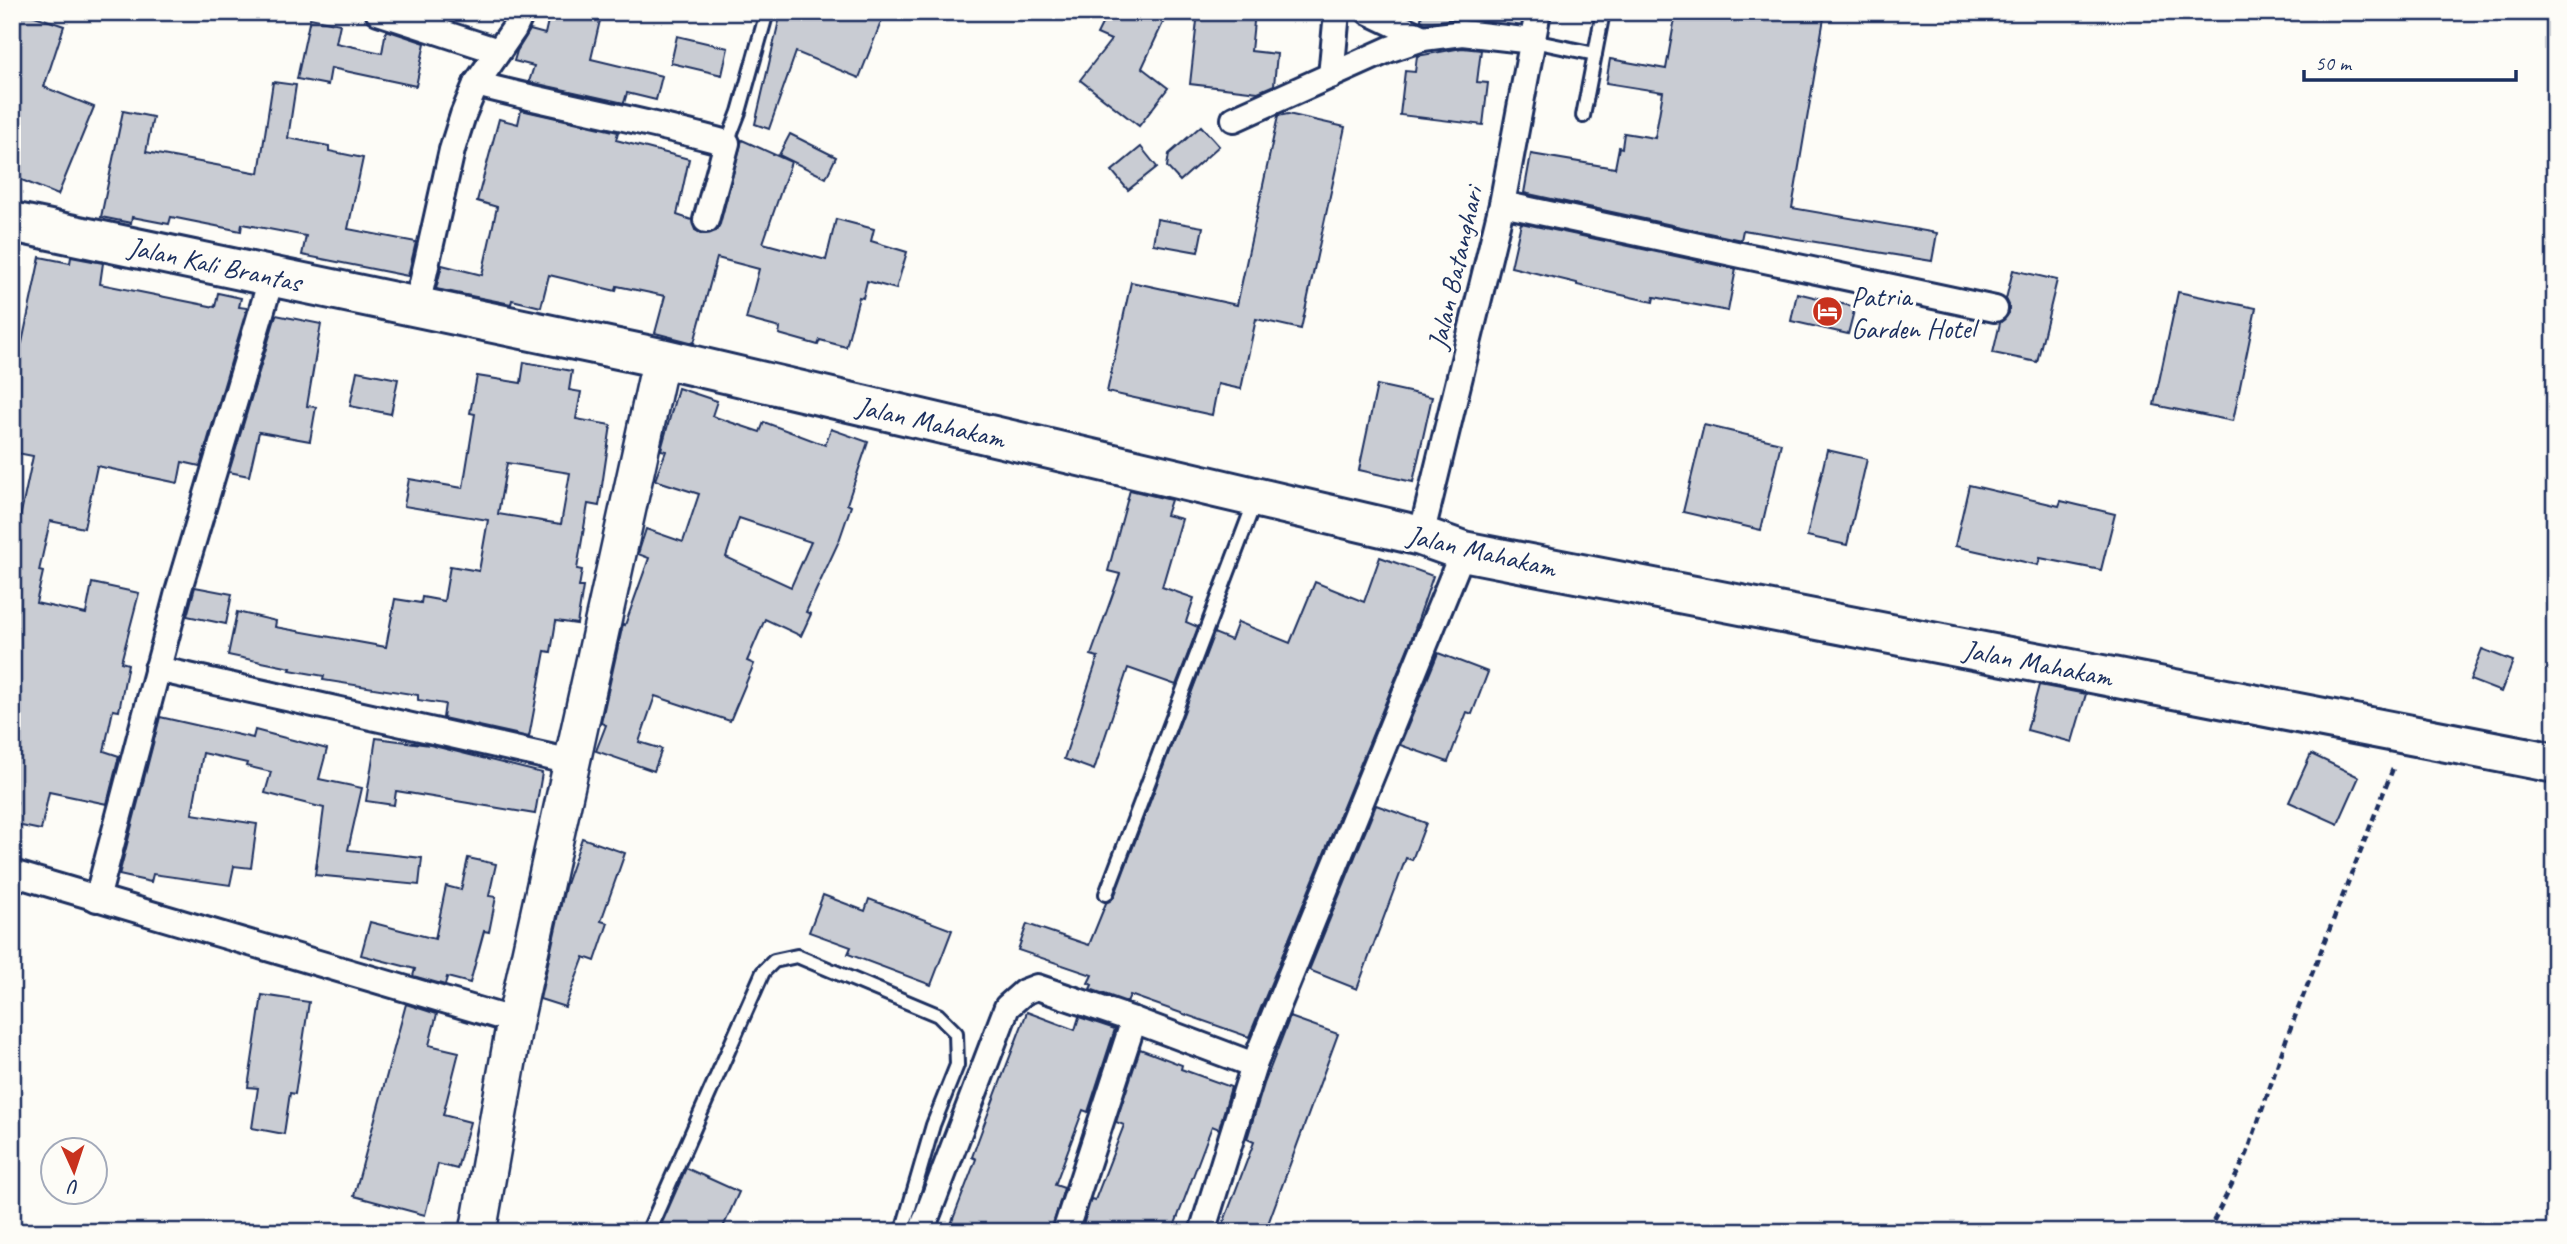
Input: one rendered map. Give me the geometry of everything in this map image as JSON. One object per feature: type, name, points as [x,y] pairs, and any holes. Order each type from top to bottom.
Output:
[{"type":"main road","name":"Jalan Kali Brantas","points":[[12,222],[417,306]]},
{"type":"main road","name":"Jalan Mahakam","points":[[417,306],[661,358],[1420,536],[1463,551],[2555,763]]},
{"type":"street","points":[[378,12],[498,51]]},
{"type":"street","points":[[417,306],[452,150],[476,84],[522,12]]},
{"type":"street","points":[[1331,76],[1337,12]]},
{"type":"street","points":[[1369,12],[1423,38]]},
{"type":"street","name":"Jalan Batanghari","points":[[1420,536],[1502,204],[1538,12]]},
{"type":"street","points":[[1234,119],[1390,49],[1423,38],[1462,33],[1533,41]]},
{"type":"street","points":[[476,84],[727,143],[706,220]]},
{"type":"street","points":[[1502,204],[1995,309]]},
{"type":"street","points":[[97,899],[178,592],[272,276]]},
{"type":"street","points":[[478,1232],[515,1021],[661,358]]},
{"type":"street","points":[[1202,1232],[1254,1065],[1463,551]]},
{"type":"street","points":[[158,670],[572,762]]},
{"type":"street","points":[[12,873],[515,1021]]},
{"type":"street","points":[[921,1232],[1007,1007],[1024,992],[1037,987],[1254,1065]]},
{"type":"street","points":[[1065,1232],[1134,1020]]},
{"type":"lane","points":[[727,143],[739,112],[766,12]]},
{"type":"lane","points":[[1583,116],[1602,12]]},
{"type":"lane","points":[[1533,41],[1595,54]]},
{"type":"lane","points":[[1106,894],[1257,498]]},
{"type":"lane","points":[[648,1232],[763,972],[774,961],[797,956],[938,1015],[956,1033],[957,1065],[933,1125],[902,1232]]},
{"type":"path","points":[[2208,1232],[2247,1154],[2287,1037],[2406,735]]},
{"type":"building","points":[[12,12],[23,12],[64,26],[44,87],[94,107],[58,195],[12,176]]},
{"type":"building","points":[[550,12],[602,12],[591,59],[662,76],[656,100],[627,93],[624,103],[529,82],[534,66],[514,61],[517,51],[530,30],[545,34]]},
{"type":"building","points":[[781,12],[885,12],[859,78],[796,52],[769,129],[755,124]]},
{"type":"building","points":[[1108,12],[1168,12],[1142,68],[1168,88],[1139,126],[1080,80],[1111,40],[1097,34]]},
{"type":"building","points":[[1198,12],[1255,12],[1251,51],[1277,54],[1274,85],[1258,92],[1190,84]]},
{"type":"building","points":[[1422,12],[1485,12],[1484,21],[1460,18],[1425,23],[1421,20]]},
{"type":"building","points":[[1676,12],[1825,12],[1792,208],[1937,233],[1932,261],[1743,230],[1741,240],[1524,193],[1531,154],[1615,168],[1624,133],[1655,138],[1663,92],[1606,83],[1610,59],[1666,69]]},
{"type":"building","points":[[310,18],[340,24],[336,43],[382,53],[386,30],[425,43],[416,86],[331,68],[328,85],[297,79]]},
{"type":"building","points":[[677,36],[728,48],[722,75],[671,63]]},
{"type":"building","points":[[1462,48],[1481,50],[1477,82],[1488,83],[1483,125],[1400,115],[1405,71],[1415,72],[1417,56]]},
{"type":"building","points":[[273,82],[296,85],[288,138],[329,146],[329,151],[363,158],[348,229],[416,242],[408,276],[302,255],[306,236],[242,224],[241,231],[171,217],[169,224],[132,217],[131,223],[101,217],[123,111],[153,117],[146,152],[259,173]]},
{"type":"building","points":[[521,110],[618,132],[616,140],[689,159],[677,215],[692,220],[695,230],[703,234],[716,231],[720,224],[742,140],[791,162],[763,243],[826,260],[836,219],[874,229],[871,241],[907,252],[896,289],[867,281],[863,298],[859,297],[846,347],[820,340],[818,345],[779,334],[780,328],[746,319],[759,269],[717,258],[694,343],[655,333],[665,296],[617,286],[616,291],[549,275],[541,307],[512,300],[511,304],[436,289],[442,265],[482,275],[497,207],[477,201],[499,119],[518,124]]},
{"type":"building","points":[[1288,114],[1345,127],[1301,329],[1256,319],[1241,389],[1218,384],[1212,415],[1107,392],[1131,282],[1237,305],[1278,116]]},
{"type":"building","points":[[1201,126],[1219,146],[1180,181],[1167,167],[1169,154]]},
{"type":"building","points":[[790,134],[836,157],[826,178],[779,155]]},
{"type":"building","points":[[1141,147],[1157,167],[1128,190],[1112,171]]},
{"type":"building","points":[[1157,219],[1203,227],[1198,252],[1153,244]]},
{"type":"building","points":[[1521,223],[1736,269],[1728,311],[1654,297],[1653,302],[1511,267]]},
{"type":"building","points":[[40,257],[70,263],[71,257],[103,263],[100,284],[215,307],[218,293],[241,298],[239,307],[247,308],[200,466],[182,462],[178,483],[97,466],[84,528],[50,521],[39,571],[43,572],[36,603],[86,614],[92,583],[139,593],[121,662],[128,664],[119,711],[113,710],[104,751],[119,756],[107,804],[49,792],[41,830],[12,824],[17,802],[12,801],[12,556],[33,456],[12,452],[12,358],[16,341],[22,343]]},
{"type":"building","points":[[2013,270],[2057,280],[2037,362],[1993,353],[2000,323],[2009,313],[2006,299]]},
{"type":"building","points":[[2178,292],[2256,308],[2233,421],[2154,405]]},
{"type":"building","points":[[1797,293],[1855,307],[1848,334],[1791,321]]},
{"type":"building","points":[[276,315],[321,324],[307,406],[316,407],[310,441],[259,432],[249,476],[229,472]]},
{"type":"building","points":[[524,362],[572,371],[569,390],[581,392],[576,419],[611,425],[599,506],[588,504],[577,569],[582,570],[579,587],[583,587],[577,624],[556,621],[551,652],[545,651],[529,737],[443,718],[445,704],[418,700],[418,695],[323,680],[324,676],[228,655],[237,612],[276,621],[275,627],[386,647],[395,599],[421,603],[422,597],[444,601],[450,566],[479,571],[488,520],[404,506],[409,479],[463,488],[475,414],[470,413],[477,376],[521,383]],"holes":[[[507,463],[570,473],[561,524],[498,514]]]},
{"type":"building","points":[[357,371],[398,379],[391,414],[350,406]]},
{"type":"building","points":[[1377,385],[1432,397],[1413,482],[1359,470]]},
{"type":"building","points":[[678,388],[717,401],[712,416],[760,432],[764,422],[825,445],[831,429],[868,442],[847,504],[851,506],[839,541],[806,612],[811,614],[801,636],[765,619],[747,661],[754,664],[730,721],[655,696],[639,742],[662,749],[654,771],[596,751],[606,725],[601,723],[623,624],[625,625],[649,558],[638,554],[646,529],[683,542],[699,494],[655,480],[666,451],[661,450]],"holes":[[[739,518],[811,542],[791,587],[726,557]]]},
{"type":"building","points":[[1704,425],[1781,443],[1761,530],[1683,512]]},
{"type":"building","points":[[1827,450],[1867,459],[1847,545],[1807,536]]},
{"type":"building","points":[[1969,485],[2059,506],[2061,501],[2115,514],[2101,570],[2040,558],[2038,565],[1955,546]]},
{"type":"building","points":[[1130,490],[1171,500],[1166,515],[1182,519],[1162,587],[1194,598],[1186,622],[1198,627],[1176,685],[1128,668],[1094,770],[1064,759],[1098,657],[1091,655],[1120,574],[1108,571]]},
{"type":"building","points":[[1380,557],[1433,576],[1410,643],[1249,1037],[1130,995],[1127,1002],[1090,989],[1092,985],[1088,983],[1092,975],[1018,950],[1027,924],[1089,945],[1106,903],[1114,897],[1214,633],[1231,640],[1238,622],[1290,643],[1315,582],[1364,602]]},
{"type":"building","points":[[195,587],[232,594],[226,624],[187,616]]},
{"type":"building","points":[[2482,649],[2513,661],[2501,692],[2470,680]]},
{"type":"building","points":[[1438,653],[1488,672],[1472,714],[1467,712],[1448,762],[1400,745]]},
{"type":"building","points":[[2039,685],[2086,694],[2072,742],[2027,730]]},
{"type":"building","points":[[160,717],[253,738],[255,730],[327,749],[319,779],[362,788],[348,850],[422,858],[419,885],[315,875],[324,808],[265,793],[271,772],[246,766],[247,763],[203,753],[192,814],[257,824],[251,868],[234,866],[230,885],[153,874],[151,882],[119,875]]},
{"type":"building","points":[[376,738],[430,745],[542,773],[535,814],[396,791],[394,805],[366,801]]},
{"type":"building","points":[[2311,754],[2359,777],[2338,824],[2289,802]]},
{"type":"building","points":[[1376,805],[1426,823],[1412,860],[1406,858],[1357,989],[1309,970]]},
{"type":"building","points":[[582,838],[625,853],[601,921],[608,923],[595,961],[584,957],[565,1007],[540,999],[565,887]]},
{"type":"building","points":[[468,858],[496,864],[489,896],[496,897],[489,932],[484,931],[470,983],[447,977],[445,985],[413,976],[415,969],[361,955],[370,922],[435,939],[446,886],[461,890]]},
{"type":"building","points":[[823,895],[865,911],[869,899],[952,930],[931,985],[848,954],[851,947],[809,932]]},
{"type":"building","points":[[262,995],[309,1002],[295,1094],[290,1093],[284,1134],[252,1128],[258,1088],[248,1087]]},
{"type":"building","points":[[406,1004],[437,1014],[429,1045],[459,1052],[443,1115],[470,1122],[457,1169],[438,1164],[425,1215],[354,1196]]},
{"type":"building","points":[[1027,1012],[1075,1030],[1079,1017],[1115,1029],[1088,1112],[1083,1110],[1055,1185],[1064,1188],[1051,1232],[948,1232],[976,1159],[972,1157]]},
{"type":"building","points":[[1290,1017],[1338,1034],[1265,1232],[1220,1232],[1254,1142],[1247,1139],[1264,1084]]},
{"type":"building","points":[[1140,1049],[1182,1065],[1181,1069],[1231,1087],[1219,1129],[1212,1126],[1172,1232],[1081,1232],[1091,1199],[1095,1200],[1124,1125],[1116,1122]]},
{"type":"building","points":[[686,1168],[739,1192],[721,1232],[658,1232]]},
{"type":"place","name":"Patria Garden Hotel","points":[[1828,312]]}]
